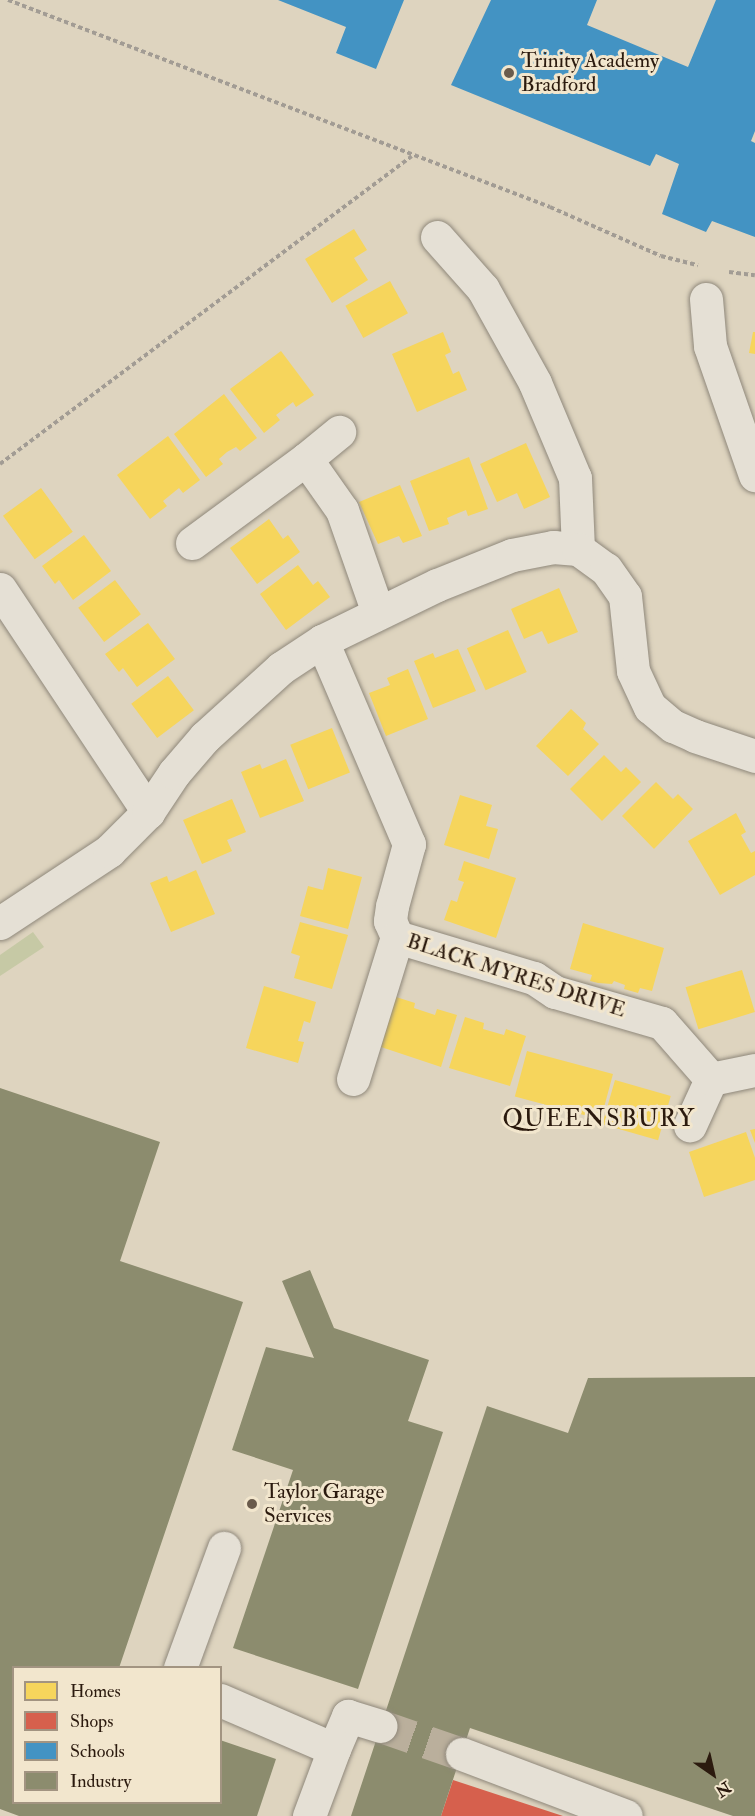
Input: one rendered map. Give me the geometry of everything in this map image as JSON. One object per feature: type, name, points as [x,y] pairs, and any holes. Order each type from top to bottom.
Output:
[{"type":"street","points":[[437,237],[483,289],[535,382],[575,478],[578,549]]},
{"type":"street","points":[[706,299],[710,346],[755,475]]},
{"type":"street","points":[[192,543],[339,432]]},
{"type":"street","points":[[306,459],[342,510],[378,613]]},
{"type":"street","points":[[0,923],[109,851],[148,812],[174,773],[204,737],[281,668],[322,641],[378,613],[437,585],[512,555],[553,546],[578,549],[606,569],[625,596],[633,672],[650,707],[673,726],[695,736],[755,756]]},
{"type":"street","points":[[0,589],[148,812]]},
{"type":"street","name":"BLACK MYRES DRIVE","points":[[322,641],[409,844],[390,921],[398,937],[534,978],[555,992],[662,1023],[711,1079]]},
{"type":"street","points":[[353,1079],[398,937]]},
{"type":"street","points":[[690,1125],[711,1079],[755,1070]]},
{"type":"street","points":[[181,1666],[224,1548]]},
{"type":"street","points":[[222,1701],[334,1749]]},
{"type":"street","points":[[309,1816],[348,1716],[381,1726]]},
{"type":"street","points":[[462,1754],[626,1816]]},
{"type":"path","points":[[8,0],[550,207],[660,256],[701,266]]},
{"type":"path","points":[[0,464],[413,155]]},
{"type":"path","points":[[722,270],[755,275]]},
{"type":"green space","points":[[33,932],[44,947],[0,976],[0,955]]},
{"type":"building: Homes","points":[[354,229],[367,250],[354,258],[368,280],[332,303],[305,259]]},
{"type":"building: Homes","points":[[390,281],[408,313],[363,338],[345,306]]},
{"type":"building: Homes","points":[[443,332],[451,352],[445,355],[453,374],[459,371],[467,390],[417,412],[392,354]]},
{"type":"building: Homes","points":[[753,332],[755,332],[755,354],[749,353]]},
{"type":"building: Homes","points":[[281,351],[314,395],[296,407],[293,402],[276,415],[280,420],[264,433],[230,389]]},
{"type":"building: Homes","points":[[224,394],[257,438],[240,451],[236,447],[227,452],[219,459],[223,464],[206,477],[174,434]]},
{"type":"building: Homes","points":[[168,436],[200,480],[183,493],[179,488],[163,501],[167,506],[150,519],[117,475]]},
{"type":"building: Homes","points":[[526,443],[550,497],[524,509],[517,493],[497,502],[480,464]]},
{"type":"building: Homes","points":[[469,457],[488,509],[468,516],[466,510],[447,518],[449,524],[429,531],[410,481]]},
{"type":"building: Homes","points":[[400,485],[422,536],[403,543],[399,536],[378,544],[359,502]]},
{"type":"building: Homes","points":[[41,488],[73,532],[35,559],[3,516]]},
{"type":"building: Homes","points":[[269,519],[283,539],[288,535],[300,552],[257,584],[230,548]]},
{"type":"building: Homes","points":[[84,535],[111,571],[73,600],[59,580],[55,584],[42,566]]},
{"type":"building: Homes","points":[[298,565],[313,585],[318,581],[330,597],[286,630],[260,594]]},
{"type":"building: Homes","points":[[115,580],[141,614],[104,642],[78,608]]},
{"type":"building: Homes","points":[[559,588],[578,632],[548,644],[542,631],[524,639],[511,609]]},
{"type":"building: Homes","points":[[148,623],[175,659],[137,687],[123,668],[119,672],[105,654]]},
{"type":"building: Homes","points":[[508,630],[527,672],[486,690],[467,648]]},
{"type":"building: Homes","points":[[458,649],[476,691],[433,708],[414,661],[433,653],[435,658]]},
{"type":"building: Homes","points":[[408,669],[428,719],[386,736],[369,693],[390,685],[387,678]]},
{"type":"building: Homes","points":[[168,676],[194,710],[157,738],[131,704]]},
{"type":"building: Homes","points":[[571,709],[586,723],[583,729],[599,744],[568,776],[536,746]]},
{"type":"building: Homes","points":[[332,728],[350,773],[308,789],[290,745]]},
{"type":"building: Homes","points":[[604,755],[621,772],[626,767],[641,782],[602,821],[570,789]]},
{"type":"building: Homes","points":[[286,759],[304,801],[260,818],[241,772],[260,764],[262,769]]},
{"type":"building: Homes","points":[[656,782],[673,799],[678,794],[693,809],[654,849],[622,816]]},
{"type":"building: Homes","points":[[460,795],[492,805],[486,826],[498,829],[489,859],[444,845]]},
{"type":"building: Homes","points":[[232,799],[246,832],[227,840],[232,851],[202,864],[183,820]]},
{"type":"building: Homes","points":[[736,813],[746,832],[741,835],[751,853],[755,851],[755,875],[720,895],[688,841]]},
{"type":"building: Homes","points":[[464,861],[516,878],[496,938],[444,920],[451,900],[457,902],[464,882],[458,880]]},
{"type":"building: Homes","points":[[328,868],[362,877],[348,929],[300,916],[308,886],[323,890]]},
{"type":"building: Homes","points":[[196,870],[215,914],[171,932],[150,883],[167,876],[169,882]]},
{"type":"building: Homes","points":[[300,922],[348,935],[332,989],[294,978],[300,956],[291,953]]},
{"type":"building: Homes","points":[[583,923],[664,948],[652,991],[640,988],[638,993],[624,989],[625,985],[614,981],[612,984],[590,981],[592,975],[570,969]]},
{"type":"building: Homes","points":[[742,970],[755,1012],[698,1029],[686,987]]},
{"type":"building: Homes","points":[[264,986],[316,1002],[310,1023],[304,1021],[298,1041],[304,1042],[298,1063],[246,1048]]},
{"type":"building: Homes","points":[[396,997],[415,1003],[414,1008],[435,1015],[437,1009],[457,1015],[441,1067],[381,1047]]},
{"type":"building: Homes","points":[[465,1017],[484,1023],[483,1029],[504,1035],[506,1029],[526,1036],[510,1086],[449,1068]]},
{"type":"building: Homes","points":[[527,1051],[613,1074],[601,1119],[515,1096]]},
{"type":"building: Homes","points":[[615,1080],[671,1096],[658,1140],[602,1124]]},
{"type":"building: Homes","points":[[755,1129],[755,1143],[750,1130]]},
{"type":"building: Homes","points":[[746,1132],[755,1158],[755,1180],[704,1197],[689,1152]]},
{"type":"building: Shops","points":[[453,1780],[563,1816],[441,1816]]},
{"type":"building: Schools","points":[[278,0],[404,0],[376,69],[336,53],[346,27]]},
{"type":"building: Schools","points":[[491,0],[597,0],[587,25],[688,67],[716,0],[755,0],[755,131],[751,141],[755,143],[755,237],[712,221],[706,232],[662,214],[679,164],[656,154],[650,166],[451,85]]},
{"type":"building: Industry","points":[[0,1088],[160,1142],[120,1261],[243,1302],[120,1666],[12,1666],[12,1804],[222,1804],[222,1741],[276,1759],[257,1816],[19,1816],[0,1809]]},
{"type":"building: Industry","points":[[310,1270],[334,1328],[429,1360],[408,1421],[443,1432],[358,1689],[233,1648],[293,1470],[232,1450],[266,1347],[314,1358],[282,1281]]},
{"type":"building: Industry","points":[[755,1377],[755,1816],[733,1816],[470,1728],[441,1816],[351,1816],[487,1406],[568,1433],[588,1378]]},
{"type":"tunnel","points":[[381,1726],[462,1754]]},
{"type":"place","name":"Trinity Academy Bradford","points":[[509,73]]},
{"type":"place","name":"Taylor Garage Services","points":[[252,1504]]},
{"type":"district","name":"QUEENSBURY","points":[[599,1119]]}]
